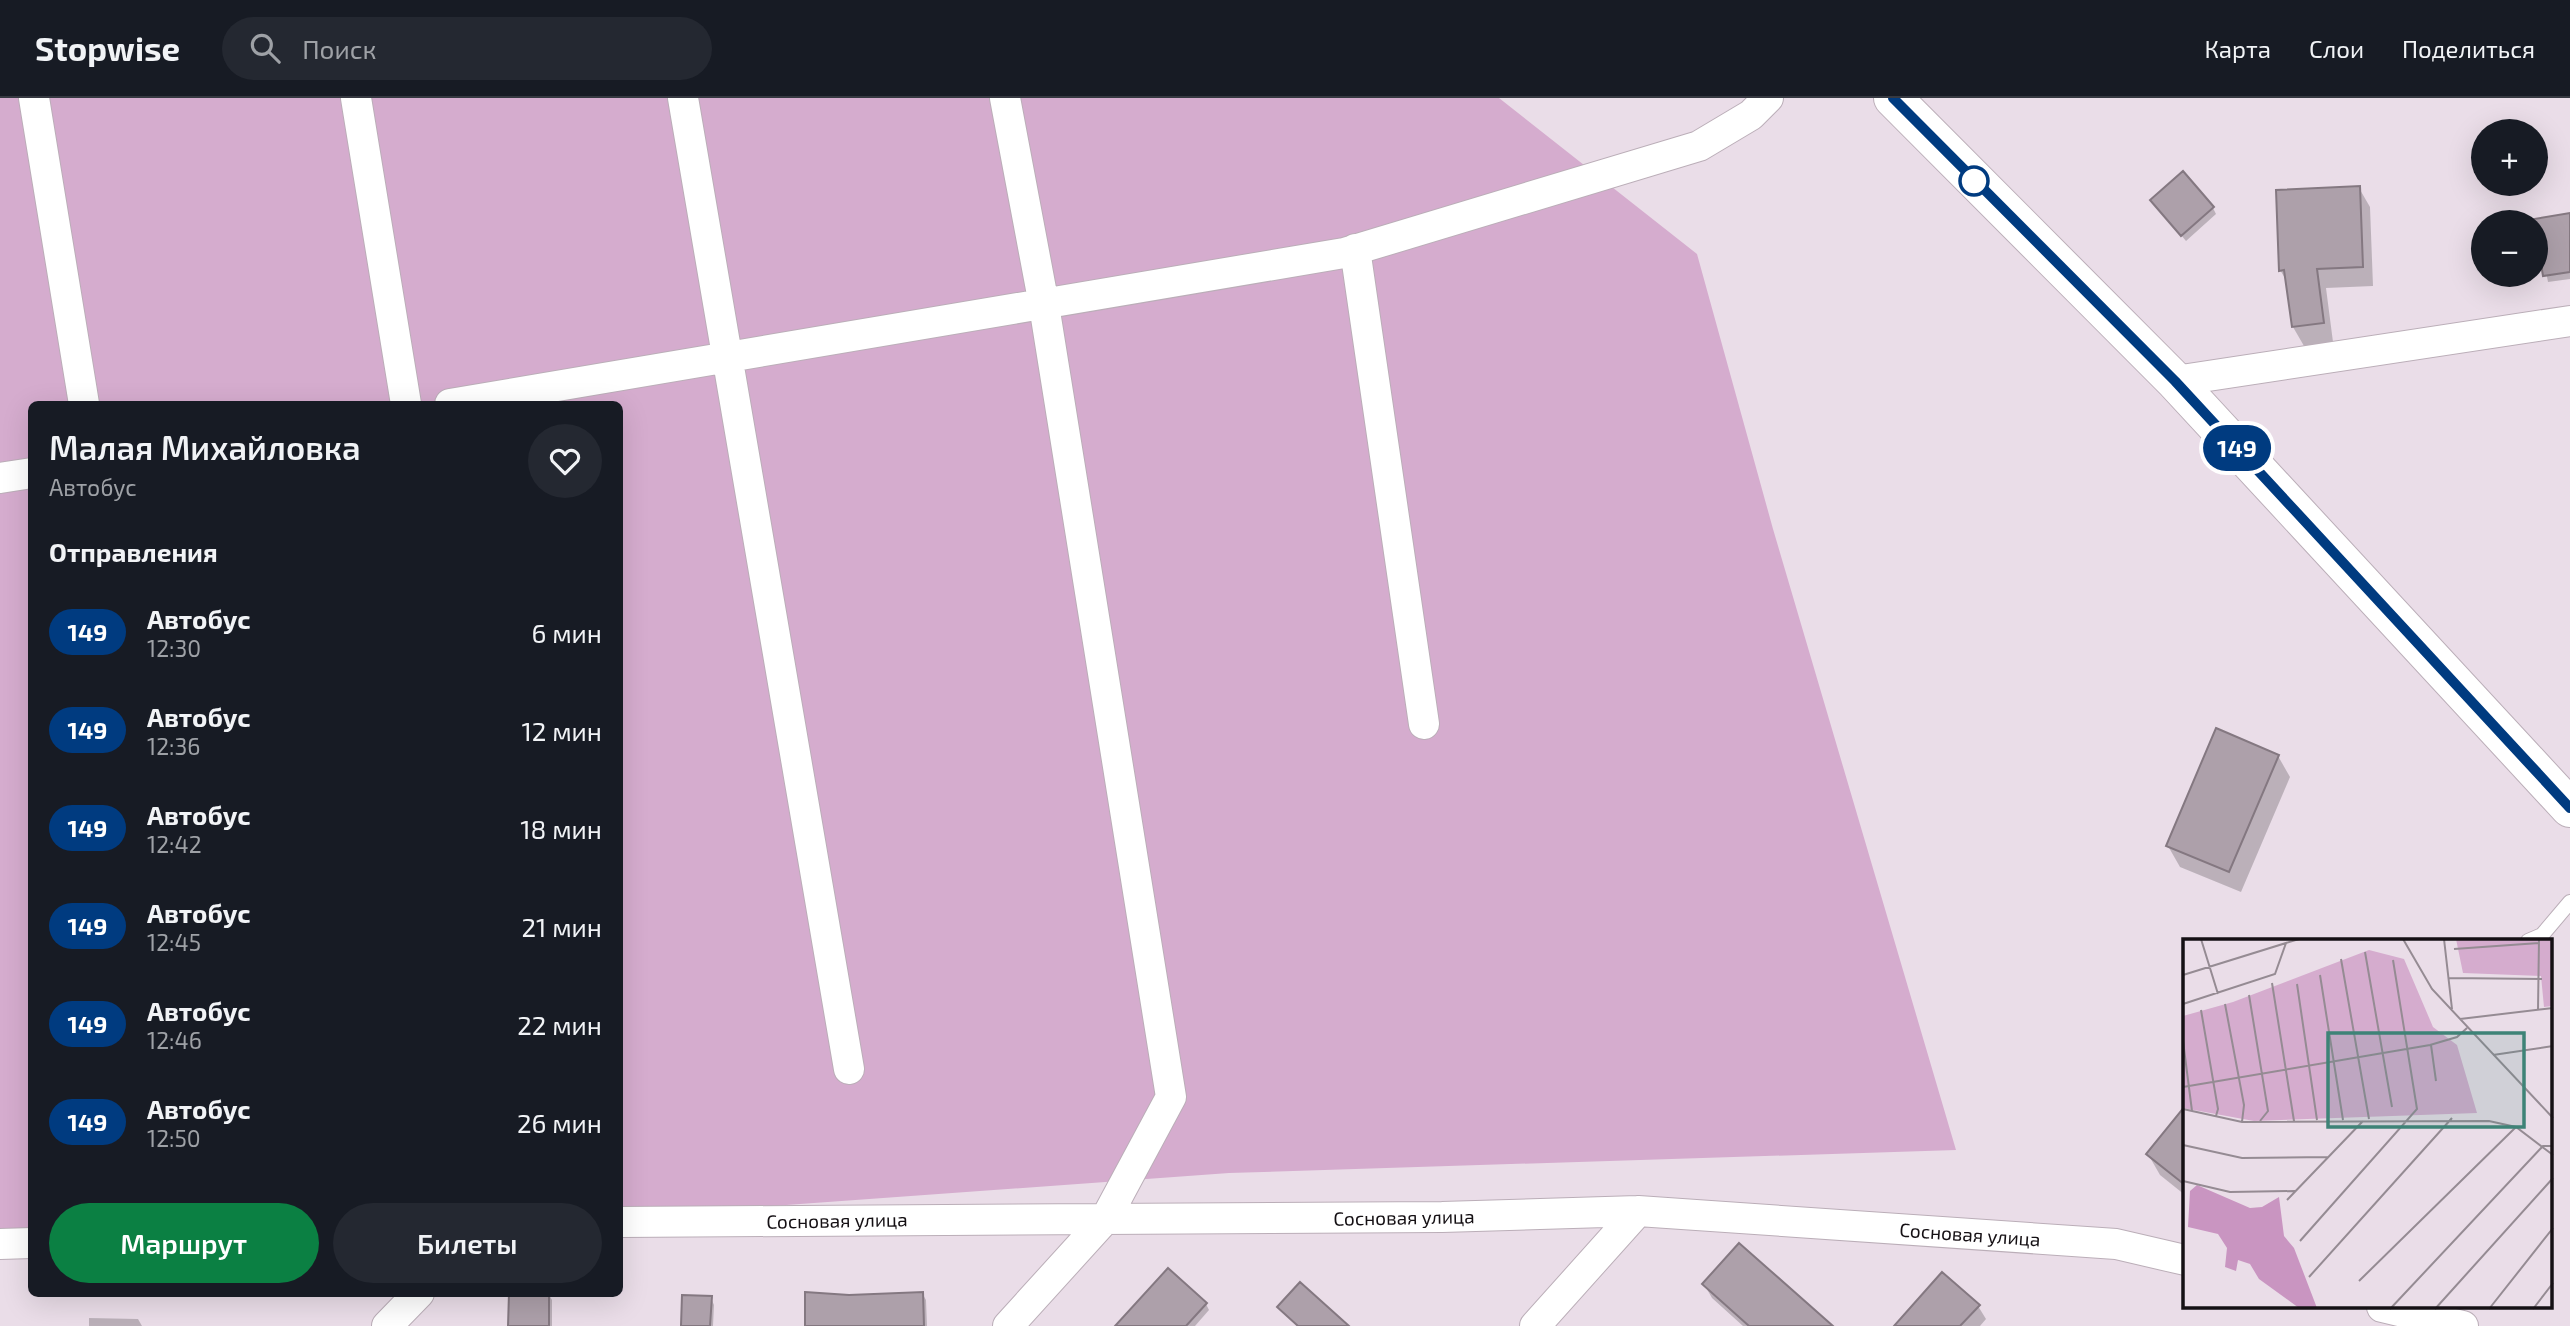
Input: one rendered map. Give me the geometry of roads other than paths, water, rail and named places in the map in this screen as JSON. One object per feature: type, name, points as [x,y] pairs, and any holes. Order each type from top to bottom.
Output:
[{"type":"street","points":[[34,98],[84,401]]},
{"type":"street","points":[[356,98],[406,401]]},
{"type":"street","points":[[683,98],[849,1069]]},
{"type":"street","points":[[1005,98],[1044,304],[1171,1097],[1107,1218],[1008,1326]]},
{"type":"street","points":[[468,401],[1355,250],[1699,146],[1751,115],[1768,98]]},
{"type":"street","points":[[1893,98],[2175,381],[2570,808]]},
{"type":"street","points":[[1355,250],[1424,724]]},
{"type":"street","points":[[2175,381],[2570,321]]},
{"type":"street","points":[[0,478],[28,474]]},
{"type":"street","points":[[1535,1326],[1638,1211]]},
{"type":"street","name":"Сосновая улица","points":[[623,1222],[1442,1217],[1638,1211],[2116,1244],[2183,1260]]},
{"type":"street","points":[[0,1244],[28,1243]]},
{"type":"street","points":[[387,1326],[415,1297]]},
{"type":"street","points":[[2386,1308],[2463,1326]]},
{"type":"lane","points":[[2533,939],[2542,935],[2570,902]]}]
